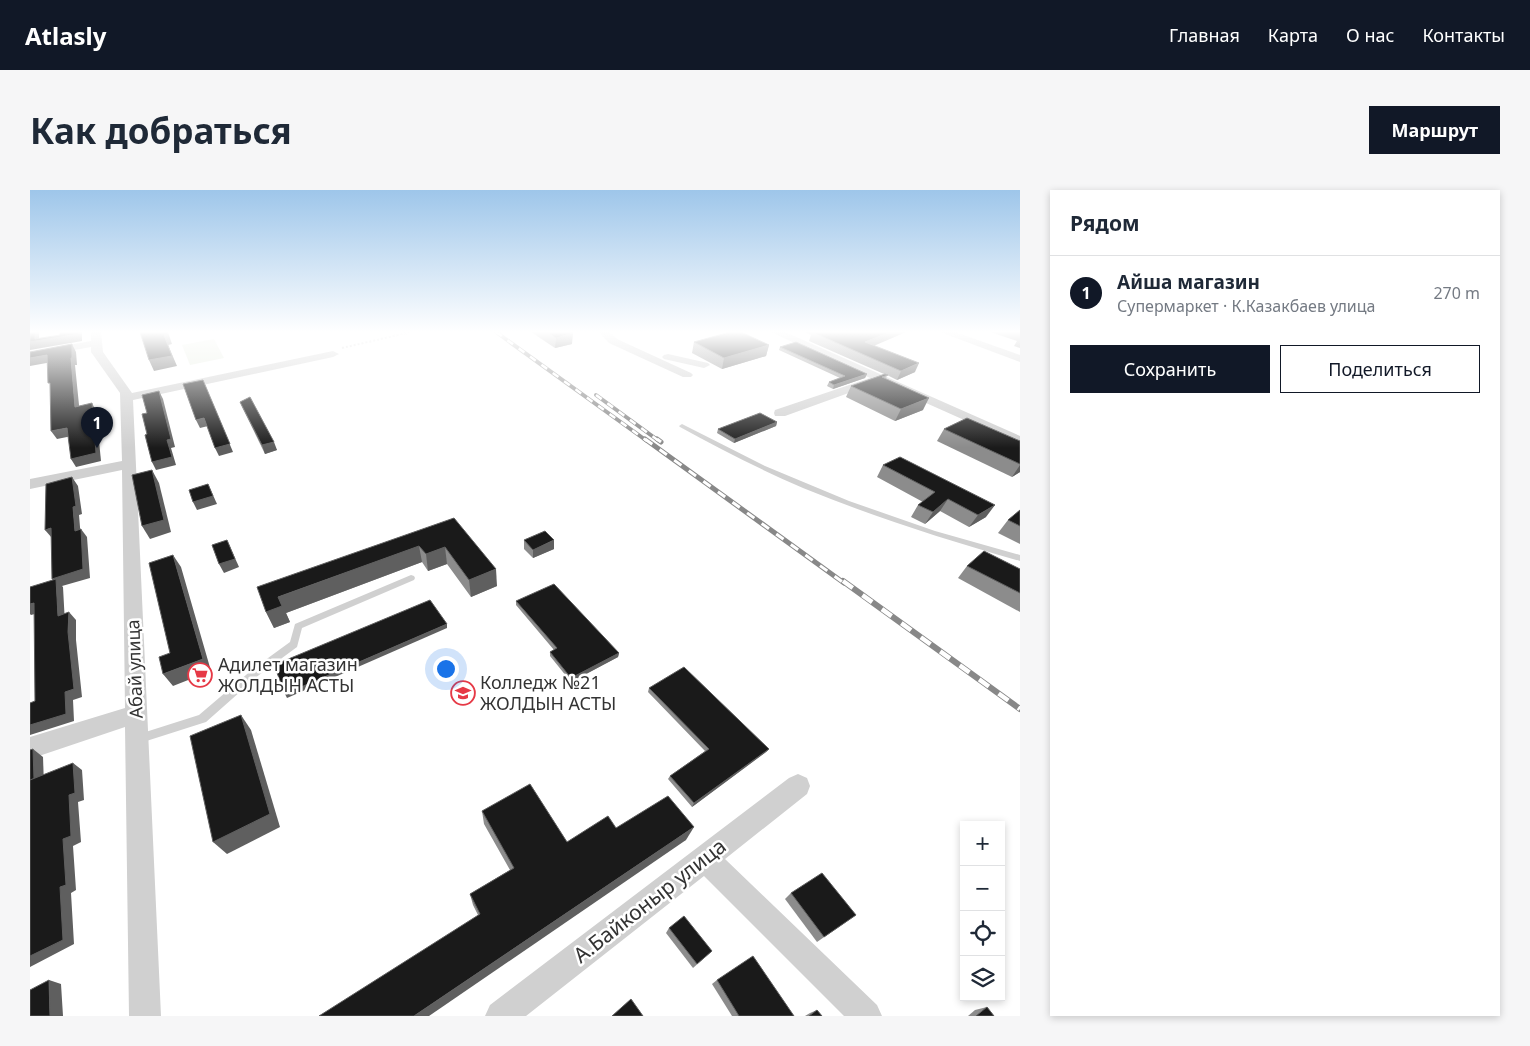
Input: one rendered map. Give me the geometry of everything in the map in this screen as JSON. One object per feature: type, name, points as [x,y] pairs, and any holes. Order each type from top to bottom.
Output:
[{"type":"street","name":"Абай улица","points":[[110,371],[126,393],[127,398],[146,1016]]},
{"type":"street","points":[[127,398],[248,371]]},
{"type":"street","points":[[677,371],[687,375]]},
{"type":"street","points":[[861,371],[1020,441]]},
{"type":"street","points":[[780,414],[880,379]]},
{"type":"street","points":[[30,484],[129,464]]},
{"type":"street","points":[[30,748],[136,714]]},
{"type":"street","name":"А.Байконыр улица","points":[[501,1016],[798,786]]},
{"type":"street","points":[[705,858],[866,1016]]},
{"type":"lane","points":[[682,426],[720,448],[838,500],[948,538],[1020,558]]},
{"type":"lane","points":[[137,739],[202,720],[256,672],[294,644],[298,626],[411,578]]},
{"type":"building","points":[[48,371],[72,371],[75,407],[92,403],[96,453],[71,459],[67,428],[51,431],[50,383],[48,383]]},
{"type":"building","points":[[833,371],[859,371],[867,374],[834,385],[829,382],[845,376]]},
{"type":"building","points":[[885,374],[888,375],[882,377],[929,398],[901,409],[851,386]]},
{"type":"building","points":[[203,380],[230,444],[215,448],[204,418],[196,420],[183,384]]},
{"type":"building","points":[[159,391],[171,439],[167,440],[172,457],[152,462],[145,435],[147,434],[142,414],[147,413],[142,395]]},
{"type":"building","points":[[250,397],[274,442],[262,445],[240,402]]},
{"type":"building","points":[[760,413],[777,422],[735,439],[718,429]]},
{"type":"building","points":[[967,418],[1020,441],[1020,464],[944,429]]},
{"type":"building","points":[[900,457],[995,505],[978,515],[948,499],[933,512],[918,505],[935,492],[883,465]]},
{"type":"building","points":[[152,470],[164,520],[142,526],[132,475]]},
{"type":"building","points":[[72,477],[76,506],[73,507],[75,531],[81,529],[83,569],[52,579],[51,528],[45,530],[46,484]]},
{"type":"building","points":[[208,484],[213,496],[193,502],[189,490]]},
{"type":"building","points":[[1020,510],[1020,526],[1008,520]]},
{"type":"building","points":[[454,518],[496,569],[469,580],[445,547],[426,554],[419,546],[278,597],[282,606],[266,612],[257,587]]},
{"type":"building","points":[[545,531],[554,540],[533,550],[524,540]]},
{"type":"building","points":[[227,540],[235,559],[219,564],[212,545]]},
{"type":"building","points":[[984,551],[1020,569],[1020,593],[967,566]]},
{"type":"building","points":[[173,555],[203,659],[163,674],[159,657],[170,653],[149,563]]},
{"type":"building","points":[[56,579],[58,616],[69,612],[68,632],[74,689],[65,692],[66,714],[30,725],[30,703],[35,701],[34,603],[30,604],[30,587]]},
{"type":"building","points":[[554,584],[619,653],[571,678],[550,652],[557,648],[516,601]]},
{"type":"building","points":[[430,600],[447,624],[285,694],[274,665]]},
{"type":"building","points":[[684,667],[769,749],[694,803],[670,776],[709,749],[649,688]]},
{"type":"building","points":[[241,715],[270,814],[213,842],[190,736]]},
{"type":"building","points":[[33,749],[34,779],[30,780],[30,750]]},
{"type":"building","points":[[73,763],[75,793],[69,795],[71,836],[63,839],[66,885],[60,887],[63,940],[30,956],[30,780]]},
{"type":"building","points":[[530,784],[567,842],[608,816],[616,828],[668,796],[694,827],[414,1016],[319,1016],[480,914],[470,894],[514,868],[482,811]]},
{"type":"building","points":[[822,873],[856,915],[824,937],[791,893]]},
{"type":"building","points":[[684,916],[712,951],[697,964],[669,928]]},
{"type":"building","points":[[753,956],[794,1016],[739,1016],[717,980]]},
{"type":"building","points":[[49,980],[50,1016],[30,1016],[30,990]]},
{"type":"building","points":[[631,999],[643,1016],[612,1016]]},
{"type":"building","points":[[987,1007],[994,1016],[976,1016]]},
{"type":"building","points":[[817,1010],[822,1016],[809,1016]]},
{"type":"railway","points":[[549,371],[647,441]]},
{"type":"railway","points":[[596,395],[659,441]]},
{"type":"railway","points":[[645,439],[844,583]]},
{"type":"railway","points":[[657,439],[661,442]]},
{"type":"railway","points":[[843,581],[1020,709]]},
{"type":"place","name":"Айша магазин","points":[[97,448]]},
{"type":"place","name":"Адилет магазин ЖОЛДЫН АСТЫ","points":[[200,675]]},
{"type":"place","name":"Колледж №21 ЖОЛДЫН АСТЫ","points":[[463,693]]}]
